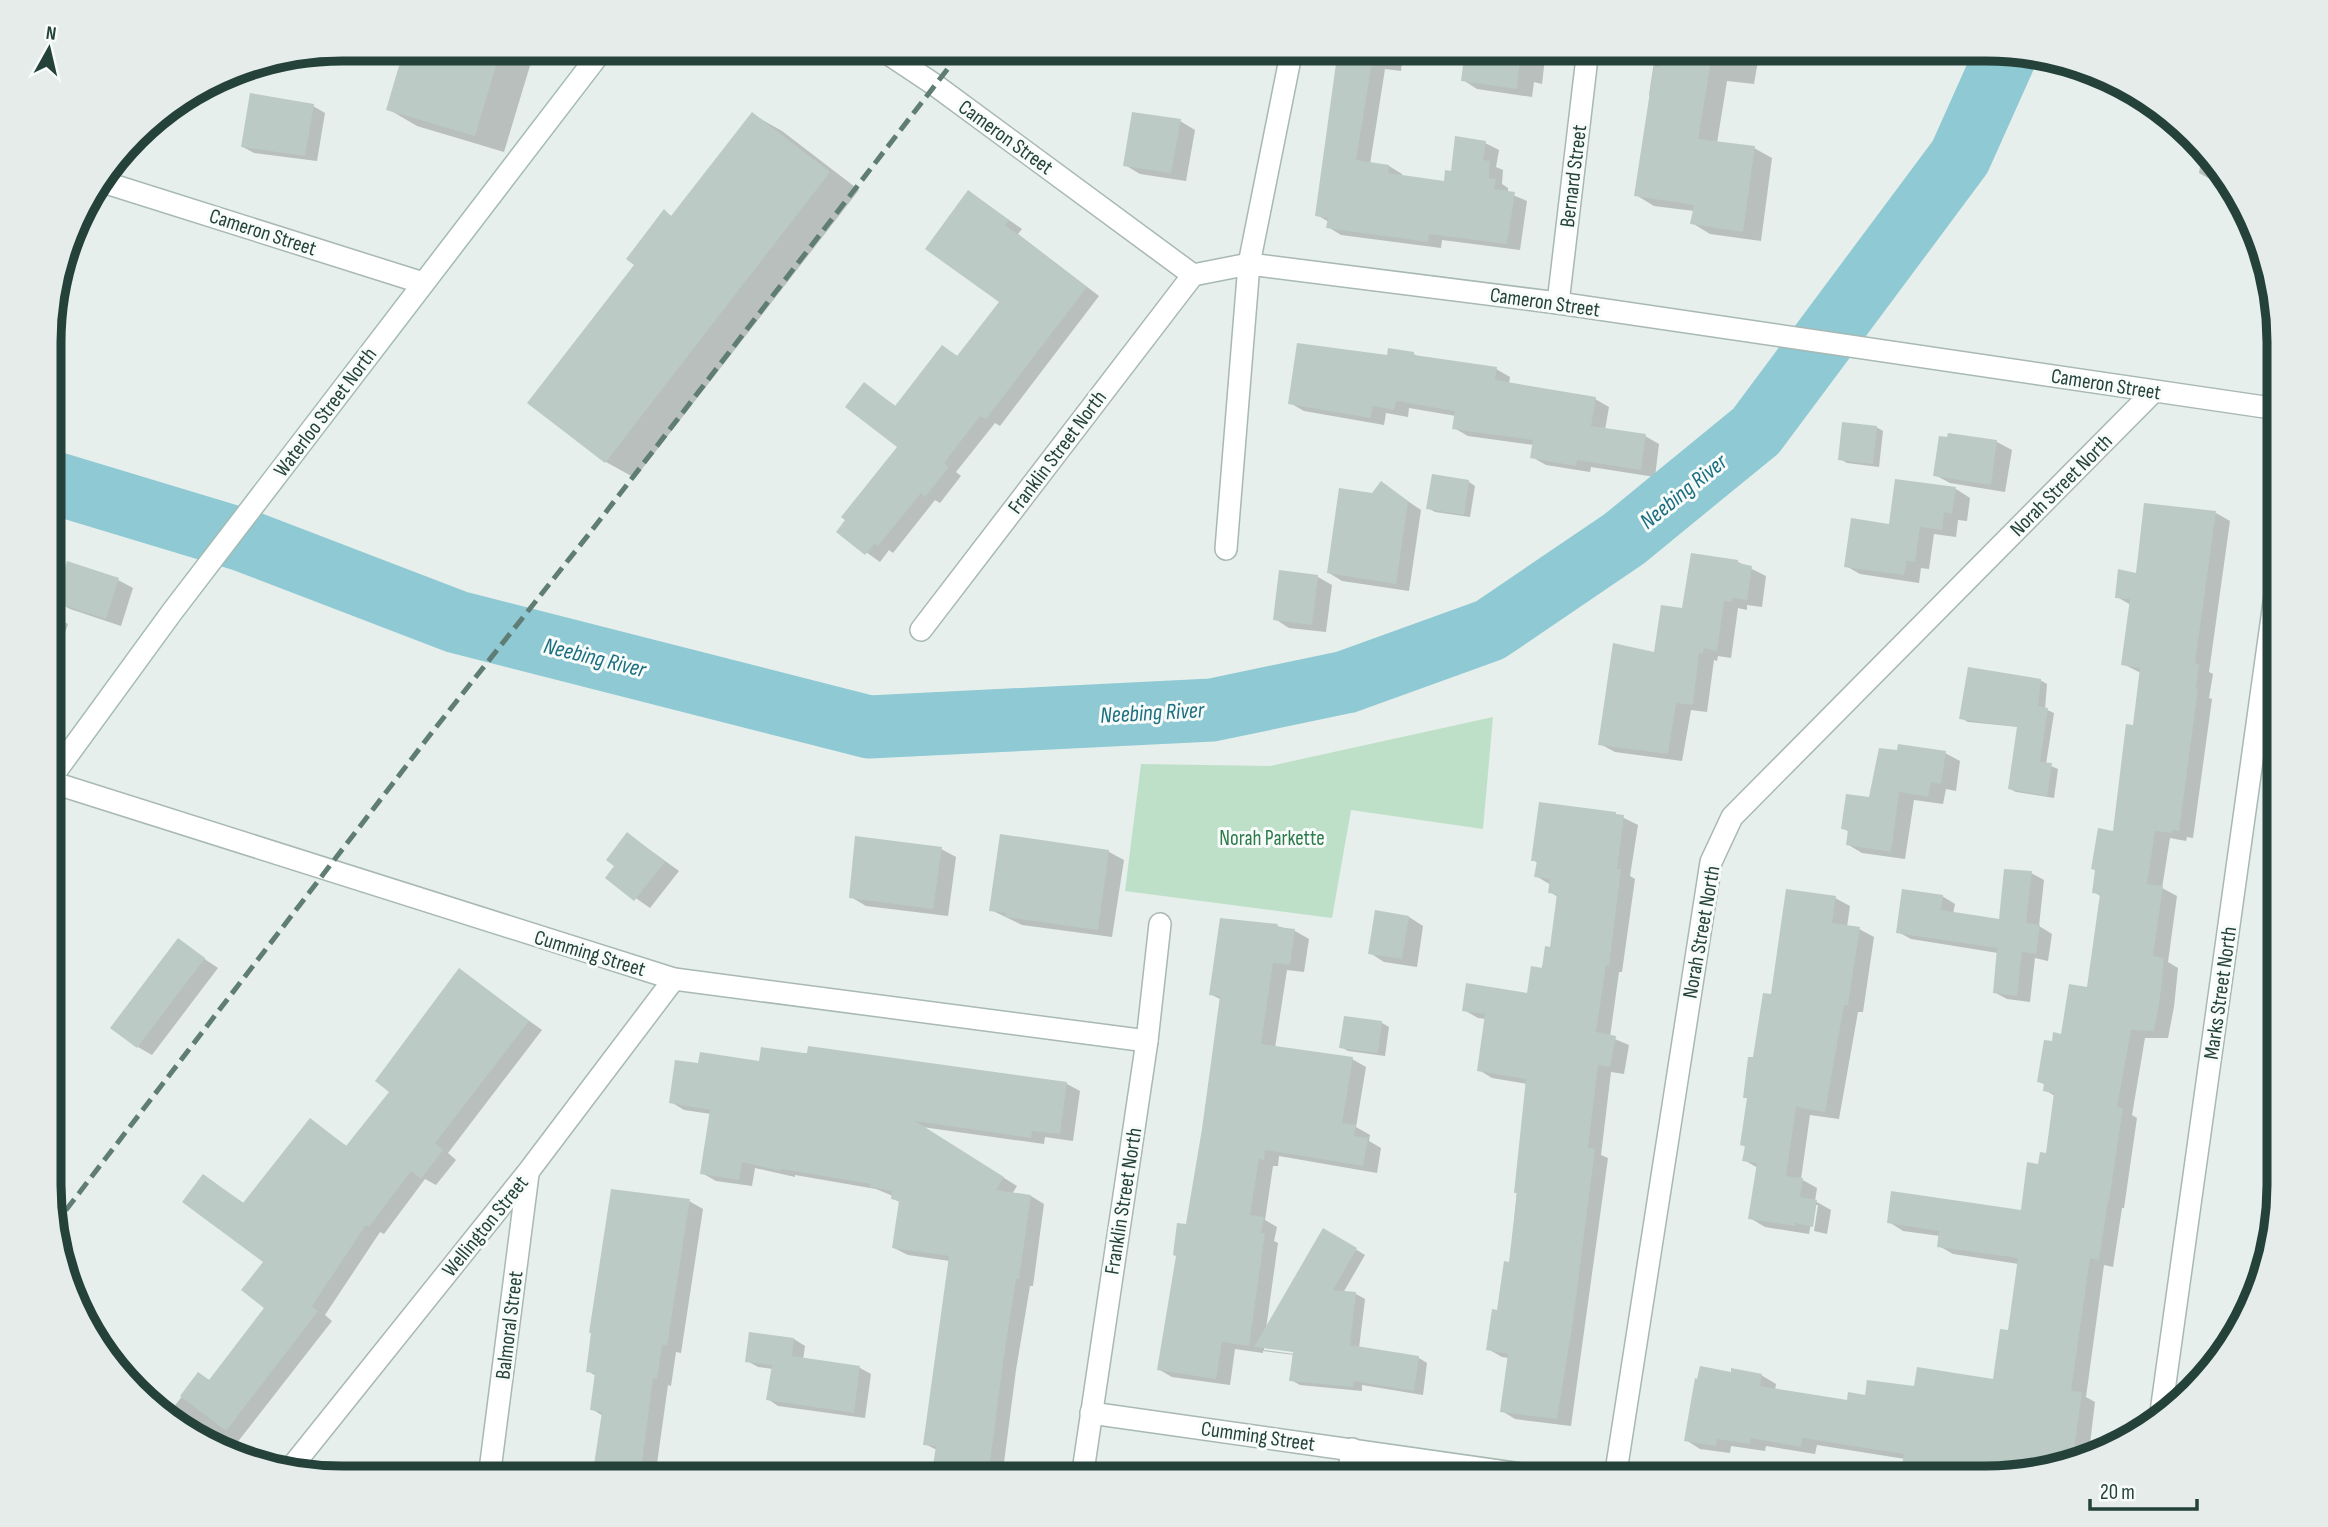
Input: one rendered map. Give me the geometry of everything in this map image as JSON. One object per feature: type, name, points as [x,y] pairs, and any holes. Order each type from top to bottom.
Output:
[{"type":"street","name":"Waterloo Street North","points":[[61,766],[172,612],[594,61]]},
{"type":"street","name":"Cameron Street","points":[[899,61],[1193,275],[1249,264],[1558,303],[2267,407]]},
{"type":"street","points":[[1226,549],[1249,264],[1290,61]]},
{"type":"street","name":"Bernard Street","points":[[1558,303],[1587,61]]},
{"type":"street","name":"Cameron Street","points":[[110,184],[423,283]]},
{"type":"street","name":"Franklin Street North","points":[[921,630],[1193,275]]},
{"type":"street","name":"Norah Street North","points":[[1617,1466],[1711,862],[1732,817],[2154,391]]},
{"type":"street","name":"Marks Street North","points":[[2162,1404],[2267,653]]},
{"type":"street","name":"Cumming Street","points":[[61,783],[674,979],[1147,1041]]},
{"type":"street","name":"Franklin Street North","points":[[1084,1466],[1147,1041],[1160,924]]},
{"type":"street","name":"Wellington Street","points":[[296,1462],[528,1172],[674,979]]},
{"type":"street","name":"Balmoral Street","points":[[491,1466],[528,1172]]},
{"type":"street","name":"Cumming Street","points":[[1091,1413],[1467,1466]]},
{"type":"street","points":[[1350,1466],[1352,1449]]},
{"type":"green space","name":"Norah Parkette","points":[[1493,717],[1483,829],[1351,810],[1332,918],[1125,891],[1141,764],[1270,766]]},
{"type":"building","points":[[400,61],[497,61],[475,136],[386,110]]},
{"type":"building","points":[[1336,61],[1372,61],[1356,160],[1389,165],[1388,173],[1444,181],[1445,170],[1451,171],[1455,136],[1486,141],[1483,160],[1490,161],[1489,178],[1496,179],[1494,189],[1515,192],[1507,244],[1429,234],[1428,242],[1326,228],[1328,218],[1315,216]]},
{"type":"building","points":[[1464,61],[1520,61],[1517,89],[1461,81]]},
{"type":"building","points":[[1660,61],[1711,61],[1698,139],[1755,146],[1743,232],[1690,224],[1694,205],[1634,196],[1654,66],[1659,67]]},
{"type":"building","points":[[250,93],[314,104],[305,156],[241,147]]},
{"type":"building","points":[[752,112],[830,172],[605,463],[527,403],[634,265],[626,259],[664,209],[671,216]]},
{"type":"building","points":[[1132,112],[1181,119],[1171,173],[1123,166]]},
{"type":"building","points":[[968,190],[1009,220],[1005,225],[1087,287],[986,419],[980,416],[944,463],[949,467],[925,497],[921,493],[878,546],[875,543],[865,555],[836,532],[845,520],[841,517],[897,447],[845,407],[864,382],[895,406],[942,345],[957,356],[999,302],[925,249]]},
{"type":"building","points":[[1297,343],[1387,355],[1388,348],[1414,352],[1414,355],[1497,367],[1495,380],[1596,397],[1591,426],[1646,434],[1641,470],[1577,460],[1576,466],[1530,458],[1533,440],[1452,429],[1455,411],[1396,401],[1394,410],[1373,406],[1370,418],[1288,404]]},
{"type":"building","points":[[1842,422],[1877,426],[1873,464],[1838,460]]},
{"type":"building","points":[[1948,433],[1997,440],[1991,485],[1933,476],[1939,436],[1947,437]]},
{"type":"building","points":[[1432,474],[1469,480],[1464,515],[1426,509]]},
{"type":"building","points":[[1895,479],[1956,487],[1952,514],[1944,512],[1942,530],[1920,527],[1915,562],[1907,561],[1904,575],[1844,567],[1851,518],[1889,524]]},
{"type":"building","points":[[1381,481],[1408,501],[1396,584],[1327,573],[1339,488],[1372,493]]},
{"type":"building","points":[[2144,503],[2216,511],[2195,663],[2199,664],[2198,689],[2179,831],[2155,831],[2147,884],[2163,886],[2153,956],[2164,958],[2160,998],[2154,1031],[2131,1030],[2117,1107],[2123,1108],[2109,1201],[2099,1260],[2090,1258],[2071,1391],[2082,1392],[2074,1452],[2004,1465],[1902,1466],[1904,1454],[1802,1438],[1801,1447],[1751,1438],[1750,1444],[1717,1439],[1716,1446],[1684,1441],[1695,1378],[1697,1379],[1700,1366],[1762,1374],[1760,1386],[1847,1400],[1848,1392],[1865,1395],[1867,1380],[1914,1386],[1917,1367],[1993,1379],[2000,1329],[2008,1330],[2018,1258],[1937,1247],[1939,1231],[1887,1223],[1891,1191],[2021,1210],[2027,1162],[2038,1164],[2040,1152],[2046,1153],[2054,1093],[2043,1091],[2044,1083],[2037,1082],[2044,1040],[2052,1041],[2053,1032],[2061,1034],[2069,984],[2087,987],[2100,894],[2092,893],[2095,870],[2091,869],[2098,828],[2113,831],[2126,724],[2133,725],[2140,668],[2121,665],[2130,599],[2115,598],[2118,569],[2136,573]]},
{"type":"building","points":[[1691,553],[1738,560],[1738,563],[1752,566],[1747,600],[1733,598],[1732,602],[1724,601],[1717,651],[1704,648],[1703,654],[1699,653],[1693,705],[1676,703],[1668,754],[1598,745],[1613,643],[1654,652],[1661,605],[1682,608]]},
{"type":"building","points":[[67,561],[119,578],[106,619],[61,604],[61,580]]},
{"type":"building","points":[[1279,570],[1318,575],[1312,625],[1273,620]]},
{"type":"building","points":[[1968,667],[2041,679],[2038,706],[2048,708],[2040,762],[2052,763],[2047,796],[2008,789],[2017,727],[1959,719]]},
{"type":"building","points":[[1898,744],[1946,751],[1941,784],[1931,782],[1928,797],[1899,792],[1891,852],[1846,845],[1848,830],[1841,829],[1846,794],[1869,797],[1879,748],[1897,750]]},
{"type":"building","points":[[1539,802],[1624,815],[1617,869],[1621,869],[1609,966],[1606,965],[1596,1032],[1616,1036],[1610,1067],[1598,1065],[1588,1148],[1595,1149],[1573,1321],[1557,1419],[1500,1412],[1508,1354],[1486,1350],[1492,1309],[1497,1310],[1504,1261],[1509,1262],[1526,1079],[1477,1071],[1485,1014],[1462,1011],[1466,983],[1527,993],[1531,966],[1542,968],[1545,946],[1550,947],[1557,894],[1548,893],[1550,879],[1534,877],[1537,861],[1531,861]]},
{"type":"building","points":[[627,832],[665,862],[634,901],[605,878],[614,866],[606,860]]},
{"type":"building","points":[[1000,834],[1109,850],[1098,930],[1005,917],[1006,913],[989,911]]},
{"type":"building","points":[[855,836],[942,847],[933,909],[849,898]]},
{"type":"building","points":[[2004,869],[2032,871],[2026,923],[2040,925],[2036,954],[2022,952],[2017,996],[1993,993],[1997,948],[1896,933],[1902,889],[1943,895],[1941,910],[1999,919]]},
{"type":"building","points":[[1786,889],[1836,896],[1832,923],[1860,927],[1848,1005],[1844,1005],[1825,1112],[1796,1107],[1786,1176],[1803,1178],[1800,1197],[1817,1200],[1813,1227],[1748,1219],[1757,1163],[1742,1161],[1745,1146],[1740,1145],[1747,1098],[1743,1098],[1748,1057],[1753,1057],[1763,993],[1771,994]]},
{"type":"building","points":[[1375,910],[1409,916],[1402,959],[1368,954]]},
{"type":"building","points":[[1220,918],[1278,924],[1277,927],[1295,929],[1290,965],[1273,963],[1261,1044],[1353,1057],[1342,1123],[1356,1125],[1354,1136],[1368,1138],[1363,1166],[1265,1150],[1264,1160],[1259,1159],[1250,1215],[1264,1217],[1261,1233],[1265,1233],[1249,1346],[1222,1342],[1216,1379],[1157,1370],[1176,1256],[1173,1255],[1177,1223],[1186,1224],[1202,1129],[1220,996],[1209,995]]},
{"type":"building","points":[[178,938],[205,958],[137,1048],[110,1028]]},
{"type":"building","points":[[459,968],[529,1021],[435,1143],[443,1150],[421,1179],[411,1171],[369,1227],[366,1225],[312,1306],[318,1311],[226,1431],[180,1396],[198,1372],[209,1380],[264,1308],[241,1290],[263,1262],[182,1202],[203,1174],[243,1203],[310,1118],[346,1146],[389,1092],[375,1081]]},
{"type":"building","points":[[1344,1016],[1382,1021],[1378,1053],[1339,1048]]},
{"type":"building","points":[[808,1046],[1067,1082],[1060,1134],[1032,1131],[1031,1138],[915,1121],[1004,1177],[996,1190],[1031,1195],[1003,1362],[990,1466],[933,1466],[936,1446],[923,1445],[949,1256],[892,1248],[899,1201],[891,1199],[892,1191],[870,1187],[870,1184],[782,1169],[781,1171],[742,1162],[739,1180],[700,1174],[710,1110],[669,1103],[675,1060],[698,1063],[700,1052],[759,1061],[761,1047],[807,1053]]},
{"type":"building","points":[[611,1189],[690,1199],[667,1346],[662,1345],[657,1379],[653,1378],[642,1466],[594,1466],[602,1412],[590,1410],[595,1373],[586,1372],[589,1333]]},
{"type":"building","points":[[1323,1228],[1357,1248],[1333,1290],[1356,1292],[1350,1345],[1419,1356],[1414,1391],[1354,1381],[1353,1387],[1289,1381],[1293,1352],[1254,1347]]},
{"type":"building","points":[[749,1332],[794,1338],[792,1356],[860,1366],[854,1413],[766,1400],[772,1365],[745,1362]]},
{"type":"waterway","name":"Neebing River","points":[[61,485],[243,540],[457,622],[869,727],[1212,710],[1346,682],[1490,630],[1624,539],[1756,431],[1960,157],[2003,62]]},
{"type":"railway","points":[[63,1214],[433,731],[589,534],[954,61]]}]
